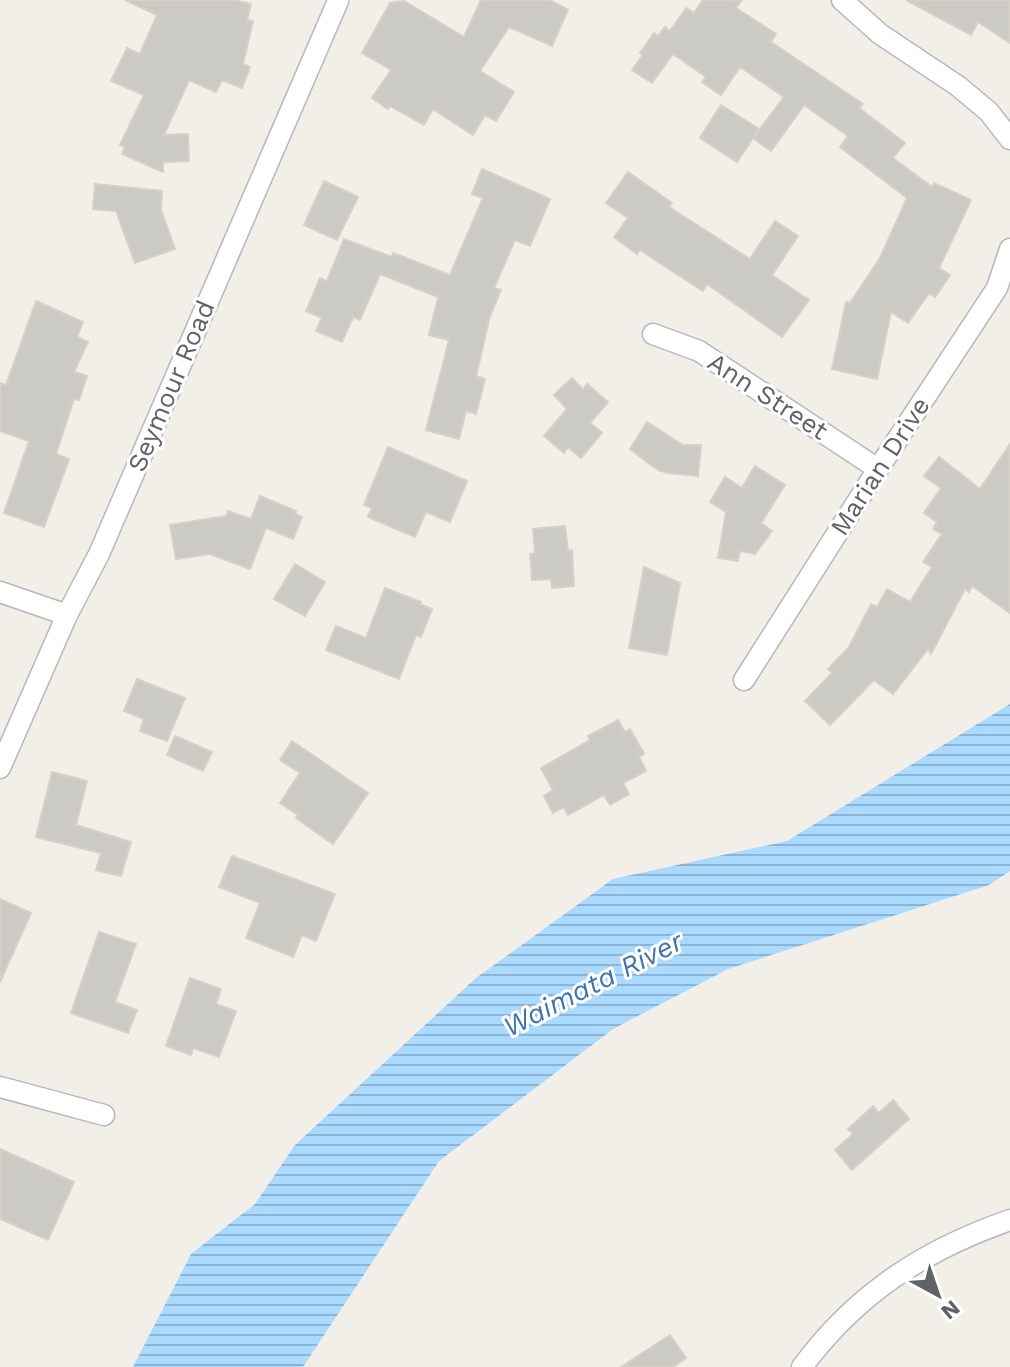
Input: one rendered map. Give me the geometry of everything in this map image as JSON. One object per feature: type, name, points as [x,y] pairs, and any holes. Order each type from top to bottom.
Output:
[{"type":"street","points":[[842,0],[880,34],[958,86],[989,112],[1010,139]]},
{"type":"street","name":"Seymour Road","points":[[0,768],[67,615],[105,539],[338,1]]},
{"type":"street","name":"Marian Drive","points":[[744,680],[997,288],[1010,249]]},
{"type":"street","name":"Ann Street","points":[[653,334],[699,351],[878,469]]},
{"type":"street","points":[[0,592],[67,615]]},
{"type":"street","points":[[0,1087],[104,1115]]},
{"type":"street","points":[[802,1367],[854,1307],[885,1282],[975,1232],[1010,1220]]},
{"type":"water","name":"Waimata River","points":[[1010,704],[1010,871],[989,885],[728,969],[613,1029],[439,1161],[303,1367],[133,1367],[191,1254],[255,1204],[295,1145],[476,978],[613,879],[787,841]]},
{"type":"building","points":[[125,0],[234,0],[251,4],[247,20],[253,21],[243,64],[250,67],[242,88],[222,80],[216,92],[189,80],[164,135],[188,134],[189,161],[163,162],[163,172],[122,154],[125,147],[120,145],[144,95],[111,81],[127,48],[140,54],[157,15]]},
{"type":"building","points":[[481,0],[550,0],[568,10],[552,46],[509,27],[480,71],[514,92],[496,121],[485,115],[473,135],[433,109],[424,125],[372,98],[391,70],[362,53],[390,3],[404,1],[464,37]]},
{"type":"building","points":[[703,0],[742,0],[736,8],[776,34],[771,42],[863,104],[859,108],[905,143],[893,158],[932,187],[934,183],[971,200],[939,268],[950,275],[935,297],[929,293],[908,323],[891,312],[877,379],[832,369],[846,302],[850,303],[880,258],[907,198],[840,147],[848,136],[804,105],[771,151],[753,138],[784,97],[740,67],[721,95],[702,82],[706,77],[673,54],[652,83],[632,70],[654,33],[658,36],[665,27],[670,31],[686,8],[694,13]]},
{"type":"building","points":[[906,0],[1010,0],[1010,43],[978,22],[971,35]]},
{"type":"building","points":[[721,105],[759,129],[737,162],[700,138]]},
{"type":"building","points":[[482,169],[550,199],[530,246],[515,240],[494,288],[501,290],[490,316],[476,376],[485,379],[476,414],[466,411],[459,439],[426,430],[449,340],[429,335],[438,297],[380,274],[360,320],[353,317],[342,342],[316,331],[322,318],[306,311],[320,278],[327,281],[344,239],[392,257],[393,253],[450,275],[483,198],[472,194]]},
{"type":"building","points":[[628,172],[672,203],[669,207],[750,259],[775,221],[798,236],[772,275],[809,300],[782,337],[707,284],[703,291],[640,250],[637,254],[614,237],[628,218],[606,203]]},
{"type":"building","points":[[324,181],[358,197],[337,240],[304,225]]},
{"type":"building","points":[[95,184],[162,191],[161,210],[175,249],[135,263],[116,211],[93,209]]},
{"type":"building","points":[[36,301],[83,322],[77,337],[88,342],[74,372],[87,376],[79,400],[74,399],[56,454],[69,459],[44,527],[4,513],[29,441],[0,431],[0,383],[6,385]]},
{"type":"building","points":[[572,378],[583,390],[587,384],[608,402],[590,423],[602,433],[581,458],[568,447],[564,453],[544,436],[567,409],[554,395]]},
{"type":"building","points":[[647,422],[683,445],[701,445],[698,476],[658,470],[630,449]]},
{"type":"building","points":[[1010,444],[1010,613],[972,586],[969,592],[965,589],[931,654],[928,649],[893,694],[874,680],[830,725],[805,701],[832,673],[828,669],[849,647],[871,604],[877,607],[887,589],[910,602],[932,567],[923,562],[942,534],[933,529],[937,522],[924,513],[941,488],[924,476],[939,457],[980,489]]},
{"type":"building","points":[[388,447],[467,481],[450,522],[426,512],[415,537],[368,517],[372,508],[364,505]]},
{"type":"building","points":[[755,466],[785,485],[761,523],[772,531],[755,554],[740,551],[738,561],[718,558],[726,512],[710,502],[725,477],[742,488]]},
{"type":"building","points":[[260,496],[296,511],[295,514],[302,517],[293,539],[266,528],[250,569],[210,554],[176,559],[170,525],[226,516],[228,511],[251,519]]},
{"type":"building","points":[[565,526],[568,551],[572,550],[574,586],[552,588],[551,579],[532,580],[530,554],[535,553],[533,529]]},
{"type":"building","points":[[295,564],[325,582],[305,616],[274,599]]},
{"type":"building","points":[[644,567],[680,583],[667,655],[629,648]]},
{"type":"building","points":[[385,588],[432,609],[421,637],[416,635],[399,679],[326,650],[336,626],[366,638]]},
{"type":"building","points":[[137,679],[185,698],[167,741],[140,731],[144,719],[124,711]]},
{"type":"building","points":[[618,720],[625,732],[630,729],[644,754],[639,757],[646,771],[623,783],[629,794],[610,805],[604,795],[568,815],[564,807],[553,813],[544,796],[553,790],[541,768]]},
{"type":"building","points":[[175,736],[212,752],[203,771],[167,755]]},
{"type":"building","points":[[292,741],[368,793],[333,844],[280,803],[300,773],[280,760]]},
{"type":"building","points":[[52,772],[87,781],[76,825],[131,842],[121,876],[96,870],[101,853],[36,837]]},
{"type":"building","points":[[232,856],[335,894],[316,941],[302,935],[293,957],[246,938],[260,903],[219,887]]},
{"type":"building","points":[[0,899],[31,913],[0,982]]},
{"type":"building","points":[[99,932],[136,944],[115,1002],[137,1010],[128,1033],[71,1013]]},
{"type":"building","points":[[190,978],[221,989],[216,1004],[236,1011],[219,1057],[193,1048],[191,1055],[166,1046]]},
{"type":"building","points":[[893,1100],[909,1119],[852,1170],[835,1150],[853,1134],[848,1129],[873,1106],[879,1113]]},
{"type":"building","points":[[0,1149],[74,1182],[48,1240],[0,1219]]},
{"type":"building","points":[[670,1335],[686,1358],[673,1367],[621,1367]]}]
